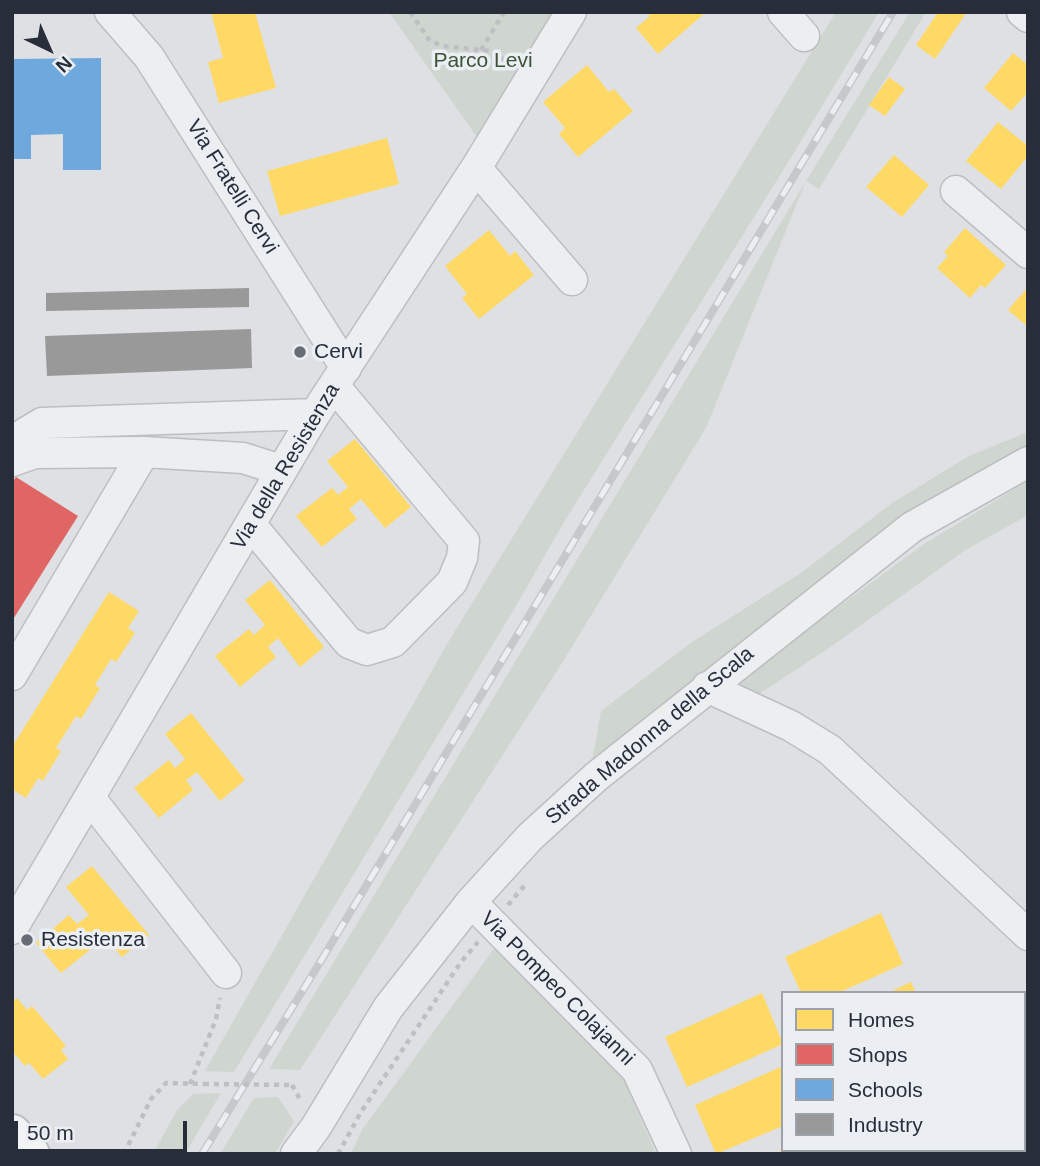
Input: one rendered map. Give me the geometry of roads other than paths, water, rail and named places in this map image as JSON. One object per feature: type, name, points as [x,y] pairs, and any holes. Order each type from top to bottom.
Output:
[{"type":"main road","points":[[12,1133],[30,1154]]},
{"type":"street","name":"Via Fratelli Cervi","points":[[110,12],[149,57],[340,377],[464,541],[462,558],[452,582],[393,642],[367,650],[349,643],[251,525]]},
{"type":"street","name":"Via della Resistenza","points":[[12,929],[315,414],[476,168],[571,12]]},
{"type":"street","points":[[783,12],[804,36]]},
{"type":"street","points":[[1022,12],[1028,17]]},
{"type":"street","points":[[476,168],[572,280]]},
{"type":"street","points":[[956,191],[1028,253]]},
{"type":"street","points":[[12,441],[42,423],[315,414]]},
{"type":"street","points":[[12,675],[144,452]]},
{"type":"street","points":[[12,461],[35,453],[144,452],[243,458],[281,470]]},
{"type":"street","name":"Strada Madonna della Scala","points":[[296,1154],[316,1127],[388,1008],[471,902],[530,837],[597,776],[912,527],[1028,462]]},
{"type":"street","points":[[707,687],[791,726],[830,750],[1028,935]]},
{"type":"street","points":[[90,798],[226,973]]},
{"type":"street","name":"Via Pompeo Colajanni","points":[[471,902],[637,1070],[676,1154]]},
{"type":"railway","points":[[202,1154],[893,12]]},
{"type":"place","name":"Cervi","points":[[300,352]]},
{"type":"place","name":"Resistenza","points":[[27,940]]},
{"type":"park label","name":"Parco Levi","points":[[483,61]]}]
